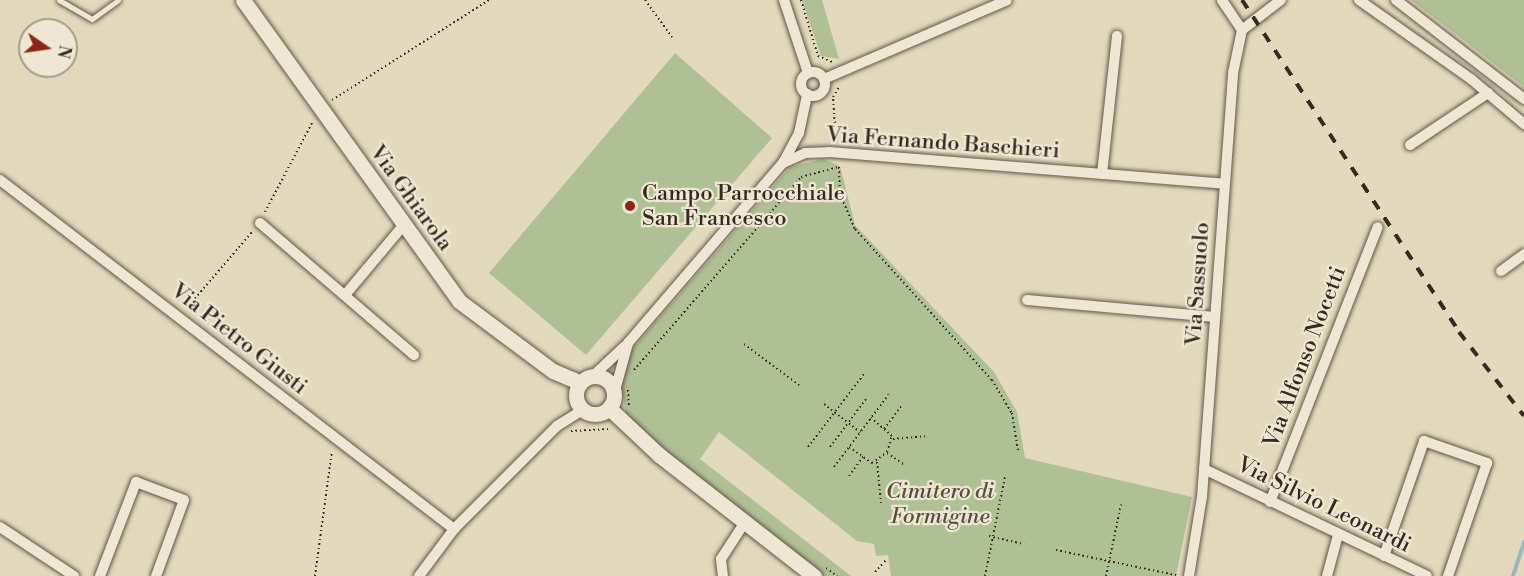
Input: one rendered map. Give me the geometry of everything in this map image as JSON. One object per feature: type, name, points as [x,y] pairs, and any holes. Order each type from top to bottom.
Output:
[{"type":"street","name":"Via Ghiarola","points":[[243,0],[459,302],[553,371],[586,380],[609,382],[611,401],[745,522],[816,569]]},
{"type":"street","points":[[628,343],[611,401],[594,414],[583,410],[577,399],[586,380],[628,343],[783,163],[799,133],[807,94],[801,85],[808,73],[784,0]]},
{"type":"street","points":[[808,73],[824,79],[1007,0]]},
{"type":"street","points":[[1222,0],[1242,30],[1281,0]]},
{"type":"street","points":[[1359,0],[1488,93],[1524,124]]},
{"type":"street","points":[[1396,0],[1524,99]]},
{"type":"street","name":"Via Sassuolo","points":[[1189,576],[1204,469],[1225,184],[1242,30]]},
{"type":"street","points":[[1102,174],[1117,36]]},
{"type":"street","points":[[807,94],[821,93],[824,79]]},
{"type":"street","points":[[1410,145],[1488,93]]},
{"type":"street","name":"Via Fernando Baschieri","points":[[783,163],[805,153],[830,152],[1225,184]]},
{"type":"street","name":"Via Pietro Giusti","points":[[0,180],[454,530]]},
{"type":"street","points":[[260,223],[414,355]]},
{"type":"street","points":[[345,295],[403,226]]},
{"type":"street","name":"Via Alfonso Nocetti","points":[[1270,502],[1378,227]]},
{"type":"street","points":[[1501,271],[1524,254]]},
{"type":"street","points":[[1027,300],[1215,317]]},
{"type":"street","points":[[419,576],[454,530],[557,426],[583,410]]},
{"type":"street","points":[[1384,556],[1424,441],[1487,463],[1448,576]]},
{"type":"street","name":"Via Silvio Leonardi","points":[[1204,469],[1427,576]]},
{"type":"street","points":[[100,576],[136,482],[184,501],[156,576]]},
{"type":"street","points":[[723,576],[721,559],[745,522]]},
{"type":"street","points":[[0,527],[74,576]]},
{"type":"street","points":[[1327,576],[1338,535]]},
{"type":"lane","points":[[59,0],[92,19],[118,0]]},
{"type":"path","points":[[192,302],[260,223],[319,109],[489,0]]},
{"type":"path","points":[[645,0],[672,37]]},
{"type":"path","points":[[801,0],[818,56],[835,62]]},
{"type":"path","points":[[837,144],[833,97],[843,84]]},
{"type":"path","points":[[632,372],[801,177],[839,167],[840,194],[855,229],[992,380],[1012,413],[1018,452]]},
{"type":"path","points":[[744,344],[799,386]]},
{"type":"path","points":[[808,447],[864,374]]},
{"type":"path","points":[[624,381],[632,416]]},
{"type":"path","points":[[834,467],[889,394]]},
{"type":"path","points":[[830,447],[866,399]]},
{"type":"path","points":[[824,404],[860,432]]},
{"type":"path","points":[[884,429],[903,404]]},
{"type":"path","points":[[871,418],[893,439]]},
{"type":"path","points":[[572,431],[616,434]]},
{"type":"path","points":[[893,439],[926,436]]},
{"type":"path","points":[[881,503],[877,462],[893,439]]},
{"type":"path","points":[[849,447],[863,457],[877,462]]},
{"type":"path","points":[[315,576],[333,448]]},
{"type":"path","points":[[886,452],[905,465]]},
{"type":"path","points":[[849,477],[863,457]]},
{"type":"path","points":[[985,576],[991,537],[1005,477]]},
{"type":"path","points":[[1106,576],[1121,505]]},
{"type":"path","points":[[991,537],[1024,544]]},
{"type":"path","points":[[1056,550],[1179,575]]},
{"type":"path","points":[[875,572],[886,560]]},
{"type":"path","points":[[816,569],[837,576]]},
{"type":"green space","points":[[802,0],[822,0],[839,59],[821,56]]},
{"type":"green space","points":[[1411,0],[1524,0],[1524,87],[1453,32]]},
{"type":"green space","name":"Campo Parrocchiale San Francesco","points":[[675,53],[772,138],[586,355],[489,273]]},
{"type":"green space","name":"Cimitero di Formigine","points":[[823,159],[840,166],[855,225],[994,372],[1017,412],[1025,458],[1192,497],[1176,576],[891,576],[888,555],[876,556],[874,544],[857,541],[719,432],[700,459],[851,576],[823,576],[627,419],[620,381],[622,361],[790,167]]},
{"type":"waterway","points":[[1513,576],[1524,542]]},
{"type":"railway","points":[[1242,0],[1459,332],[1524,416]]},
{"type":"place","name":"Campo Parrocchiale San Francesco","points":[[630,206]]}]
